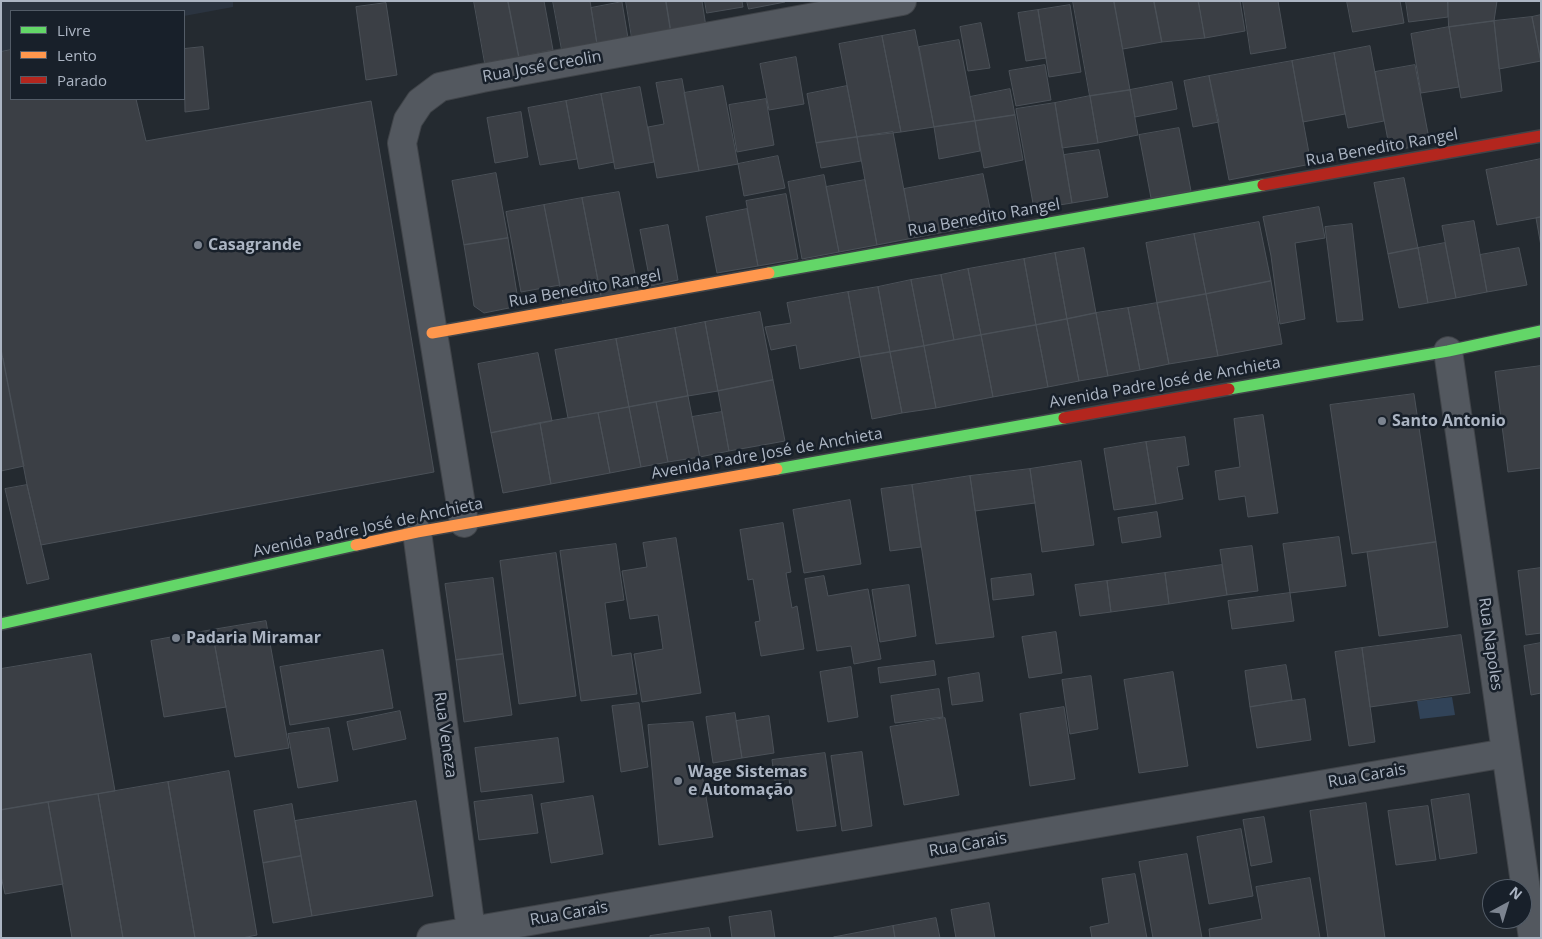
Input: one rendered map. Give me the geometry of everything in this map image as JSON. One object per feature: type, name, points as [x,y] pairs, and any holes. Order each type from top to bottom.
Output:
[{"type":"main road","name":"Rua Benedito Rangel","points":[[432,333],[1541,136]]},
{"type":"main road","name":"Avenida Padre José de Anchieta","points":[[1,624],[464,523],[1448,351],[1541,331]]},
{"type":"street","name":"Rua José Creolin","points":[[464,523],[402,143],[408,120],[420,102],[440,87],[482,78],[902,1]]},
{"type":"street","name":"Rua Napoles","points":[[1448,351],[1533,938]]},
{"type":"street","name":"Rua Veneza","points":[[417,532],[472,934]]},
{"type":"street","name":"Rua Carais","points":[[430,938],[472,934],[1506,753]]},
{"type":"shaded area","points":[[1,1],[233,1],[233,7],[185,16],[185,10],[10,10],[10,50],[1,52]]},
{"type":"water","points":[[1452,697],[1455,715],[1420,719],[1417,701]]},
{"type":"building","points":[[474,1],[508,1],[519,57],[485,63]]},
{"type":"building","points":[[508,1],[544,1],[553,50],[519,57]]},
{"type":"building","points":[[553,1],[590,1],[597,44],[562,50]]},
{"type":"building","points":[[626,1],[666,1],[671,32],[632,38]]},
{"type":"building","points":[[666,1],[702,1],[706,27],[671,32]]},
{"type":"building","points":[[705,1],[742,1],[743,7],[707,13]]},
{"type":"building","points":[[747,1],[785,1],[785,2],[749,9]]},
{"type":"building","points":[[1073,1],[1114,1],[1130,90],[1090,96]]},
{"type":"building","points":[[1114,1],[1154,1],[1162,42],[1123,49]]},
{"type":"building","points":[[1154,1],[1198,1],[1205,38],[1162,42]]},
{"type":"building","points":[[1199,1],[1240,1],[1245,31],[1205,38]]},
{"type":"building","points":[[1243,1],[1278,1],[1286,48],[1251,54]]},
{"type":"building","points":[[1347,1],[1400,1],[1404,23],[1353,32]]},
{"type":"building","points":[[1406,1],[1448,1],[1448,17],[1409,22]]},
{"type":"building","points":[[1448,1],[1497,1],[1494,21],[1449,27]]},
{"type":"building","points":[[622,2],[628,38],[597,44],[591,8]]},
{"type":"building","points":[[386,3],[397,75],[366,80],[356,7]]},
{"type":"building","points":[[1070,5],[1081,72],[1049,77],[1038,10]]},
{"type":"building","points":[[1038,10],[1046,58],[1026,61],[1018,13]]},
{"type":"building","points":[[1541,15],[1541,62],[1532,17]]},
{"type":"building","points":[[1532,17],[1541,61],[1499,69],[1494,21]]},
{"type":"building","points":[[1494,21],[1502,91],[1461,98],[1449,27]]},
{"type":"building","points":[[981,23],[990,68],[968,71],[960,27]]},
{"type":"building","points":[[1449,27],[1459,87],[1421,93],[1411,34]]},
{"type":"building","points":[[915,30],[934,127],[901,132],[882,36]]},
{"type":"building","points":[[882,36],[901,132],[857,137],[839,44]]},
{"type":"building","points":[[959,40],[975,121],[934,127],[919,47]]},
{"type":"building","points":[[1370,46],[1384,121],[1348,128],[1334,53]]},
{"type":"building","points":[[203,47],[209,109],[185,112],[185,49]]},
{"type":"building","name":"Casagrande","points":[[10,50],[10,100],[136,100],[146,141],[371,101],[434,472],[41,545],[27,485],[1,349],[1,52]]},
{"type":"building","points":[[1334,53],[1345,114],[1303,122],[1292,61]]},
{"type":"building","points":[[796,57],[804,104],[769,110],[760,64]]},
{"type":"building","points":[[1292,61],[1311,164],[1229,180],[1209,76]]},
{"type":"building","points":[[1045,65],[1051,100],[1016,106],[1009,71]]},
{"type":"building","points":[[1415,65],[1430,144],[1390,151],[1375,72]]},
{"type":"building","points":[[1209,76],[1219,122],[1193,127],[1184,81]]},
{"type":"building","points":[[682,79],[699,171],[657,178],[648,127],[664,124],[656,83]]},
{"type":"building","points":[[1172,82],[1177,109],[1135,117],[1130,90]]},
{"type":"building","points":[[723,86],[738,164],[699,171],[684,93]]},
{"type":"building","points":[[847,86],[857,137],[816,143],[807,94]]},
{"type":"building","points":[[640,87],[654,162],[615,169],[601,94]]},
{"type":"building","points":[[1010,89],[1015,115],[975,121],[970,97]]},
{"type":"building","points":[[1130,90],[1138,135],[1098,143],[1090,96]]},
{"type":"building","points":[[601,94],[614,162],[579,169],[566,101]]},
{"type":"building","points":[[1090,96],[1098,143],[1062,148],[1055,103]]},
{"type":"building","points":[[766,99],[774,145],[737,152],[729,105]]},
{"type":"building","points":[[566,101],[577,159],[540,165],[528,108]]},
{"type":"building","points":[[1055,103],[1072,203],[1034,209],[1016,109]]},
{"type":"building","points":[[521,112],[528,157],[495,163],[487,118]]},
{"type":"building","points":[[1015,115],[1023,160],[984,168],[975,121]]},
{"type":"building","points":[[975,121],[980,151],[939,159],[934,127]]},
{"type":"building","points":[[1179,128],[1191,191],[1151,198],[1139,135]]},
{"type":"building","points":[[893,132],[913,238],[877,245],[857,137]]},
{"type":"building","points":[[857,137],[861,161],[821,168],[816,143]]},
{"type":"building","points":[[1099,150],[1108,197],[1072,203],[1064,155]]},
{"type":"building","points":[[778,156],[785,188],[744,196],[738,164]]},
{"type":"building","points":[[1541,159],[1541,217],[1497,225],[1486,170]]},
{"type":"building","points":[[496,173],[508,238],[464,245],[452,181]]},
{"type":"building","points":[[983,174],[993,223],[913,238],[904,189]]},
{"type":"building","points":[[824,175],[839,252],[802,259],[788,182]]},
{"type":"building","points":[[1404,178],[1418,248],[1388,254],[1374,183]]},
{"type":"building","points":[[865,180],[877,245],[839,252],[826,187]]},
{"type":"building","points":[[619,192],[638,289],[601,296],[582,198]]},
{"type":"building","points":[[786,194],[798,259],[758,266],[746,201]]},
{"type":"building","points":[[582,198],[601,296],[563,303],[544,205]]},
{"type":"building","points":[[544,205],[560,285],[521,292],[506,212]]},
{"type":"building","points":[[1319,207],[1325,238],[1295,243],[1305,319],[1280,324],[1271,256],[1263,217]]},
{"type":"building","points":[[747,209],[758,266],[717,273],[706,217]]},
{"type":"building","points":[[1541,217],[1541,246],[1536,218]]},
{"type":"building","points":[[1474,221],[1487,292],[1456,298],[1442,226]]},
{"type":"building","points":[[1259,222],[1271,281],[1206,294],[1194,234]]},
{"type":"building","points":[[1352,224],[1363,320],[1337,322],[1325,227]]},
{"type":"building","points":[[668,225],[678,280],[651,286],[640,230]]},
{"type":"building","points":[[1194,234],[1206,294],[1157,303],[1146,243]]},
{"type":"building","points":[[508,238],[519,306],[484,313],[474,306],[464,245]]},
{"type":"building","points":[[1445,243],[1456,298],[1428,303],[1418,248]]},
{"type":"building","points":[[1084,248],[1096,313],[1067,319],[1055,253]]},
{"type":"building","points":[[1418,248],[1428,303],[1399,308],[1388,254]]},
{"type":"building","points":[[1519,248],[1527,285],[1487,292],[1480,255]]},
{"type":"building","points":[[1055,253],[1067,319],[1036,325],[1024,259]]},
{"type":"building","points":[[1024,259],[1036,325],[981,335],[968,269]]},
{"type":"building","points":[[968,269],[981,335],[954,340],[941,275]]},
{"type":"building","points":[[941,275],[954,340],[924,346],[911,280]]},
{"type":"building","points":[[911,280],[924,346],[890,352],[878,287]]},
{"type":"building","points":[[1271,281],[1282,344],[1218,356],[1206,294]]},
{"type":"building","points":[[878,287],[890,352],[860,357],[848,292]]},
{"type":"building","points":[[848,292],[860,357],[800,369],[796,345],[771,350],[765,327],[791,323],[787,303]]},
{"type":"building","points":[[1206,294],[1218,356],[1169,364],[1157,303]]},
{"type":"building","points":[[1157,303],[1169,364],[1140,370],[1128,308]]},
{"type":"building","points":[[1128,308],[1140,370],[1108,376],[1096,313]]},
{"type":"building","points":[[760,312],[773,380],[718,391],[705,322]]},
{"type":"building","points":[[1096,313],[1108,376],[1079,381],[1067,319]]},
{"type":"building","points":[[1067,319],[1079,381],[1048,387],[1036,325]]},
{"type":"building","points":[[705,322],[718,391],[688,396],[675,328]]},
{"type":"building","points":[[1036,325],[1048,387],[993,397],[981,335]]},
{"type":"building","points":[[675,328],[688,396],[629,407],[616,339]]},
{"type":"building","points":[[981,335],[993,397],[936,408],[924,346]]},
{"type":"building","points":[[616,339],[629,407],[568,418],[555,350]]},
{"type":"building","points":[[924,346],[936,408],[902,413],[890,352]]},
{"type":"building","points":[[890,352],[902,413],[872,419],[860,357]]},
{"type":"building","points":[[538,353],[552,421],[491,433],[478,364]]},
{"type":"building","points":[[1,358],[3,358],[24,466],[1,471]]},
{"type":"building","points":[[1541,366],[1541,468],[1508,472],[1495,372]]},
{"type":"building","points":[[773,380],[785,441],[729,451],[718,391]]},
{"type":"building","points":[[1414,394],[1436,542],[1352,554],[1330,405]]},
{"type":"building","points":[[688,396],[700,457],[668,462],[656,402]]},
{"type":"building","points":[[656,402],[668,462],[641,467],[629,407]]},
{"type":"building","points":[[629,407],[641,467],[610,473],[598,413]]},
{"type":"building","points":[[722,412],[729,451],[700,457],[692,417]]},
{"type":"building","points":[[598,413],[610,473],[551,484],[540,423]]},
{"type":"building","points":[[1263,415],[1278,513],[1248,517],[1245,496],[1219,500],[1215,471],[1240,467],[1234,419]]},
{"type":"building","points":[[540,423],[551,484],[503,493],[491,433]]},
{"type":"building","points":[[1185,437],[1189,465],[1177,467],[1183,499],[1156,504],[1146,442]]},
{"type":"building","points":[[1146,442],[1156,504],[1114,510],[1104,449]]},
{"type":"building","points":[[1081,461],[1094,545],[1042,552],[1030,469]]},
{"type":"building","points":[[1030,469],[1035,503],[975,511],[970,476]]},
{"type":"building","points":[[970,476],[994,637],[936,644],[912,485]]},
{"type":"building","points":[[27,485],[49,579],[27,584],[5,489]]},
{"type":"building","points":[[912,485],[921,547],[890,551],[881,489]]},
{"type":"building","points":[[850,500],[861,564],[804,573],[793,510]]},
{"type":"building","points":[[1157,512],[1161,537],[1122,543],[1118,518]]},
{"type":"building","points":[[783,523],[791,572],[786,573],[792,608],[797,606],[804,649],[761,656],[755,622],[760,621],[753,579],[748,580],[740,530]]},
{"type":"building","points":[[1339,537],[1346,586],[1290,593],[1283,544]]},
{"type":"building","points":[[676,538],[701,693],[642,702],[634,654],[663,649],[658,615],[630,619],[622,571],[647,567],[643,543]]},
{"type":"building","points":[[1436,542],[1448,627],[1379,636],[1367,552]]},
{"type":"building","points":[[616,544],[624,600],[605,603],[612,656],[631,653],[637,694],[581,701],[560,551]]},
{"type":"building","points":[[1252,546],[1258,591],[1227,595],[1220,550]]},
{"type":"building","points":[[556,553],[576,696],[519,704],[500,561]]},
{"type":"building","points":[[1222,565],[1227,595],[1169,604],[1165,573]]},
{"type":"building","points":[[1541,568],[1541,633],[1526,635],[1518,571]]},
{"type":"building","points":[[1165,573],[1169,604],[1111,612],[1107,581]]},
{"type":"building","points":[[1031,574],[1034,595],[993,600],[991,579]]},
{"type":"building","points":[[824,576],[828,596],[868,589],[881,659],[854,664],[851,646],[817,651],[805,579]]},
{"type":"building","points":[[493,578],[503,654],[456,660],[445,584]]},
{"type":"building","points":[[1107,581],[1111,612],[1080,616],[1075,585]]},
{"type":"building","points":[[909,585],[916,636],[880,642],[872,590]]},
{"type":"building","points":[[1290,593],[1294,621],[1232,629],[1228,601]]},
{"type":"building","points":[[266,621],[289,748],[235,757],[212,630]]},
{"type":"building","points":[[212,630],[226,707],[164,717],[151,641]]},
{"type":"building","points":[[1056,632],[1062,673],[1029,678],[1022,637]]},
{"type":"building","points":[[1461,635],[1470,693],[1370,707],[1362,648]]},
{"type":"building","points":[[1541,643],[1541,693],[1531,695],[1524,646]]},
{"type":"building","points":[[1362,648],[1375,742],[1349,746],[1335,652]]},
{"type":"building","points":[[383,650],[393,708],[290,725],[280,667]]},
{"type":"building","points":[[91,654],[115,791],[1,810],[1,669]]},
{"type":"building","points":[[503,654],[512,715],[464,722],[456,660]]},
{"type":"building","points":[[934,661],[936,675],[880,683],[878,668]]},
{"type":"building","points":[[1286,665],[1292,700],[1250,707],[1245,671]]},
{"type":"building","points":[[851,667],[858,717],[828,722],[820,672]]},
{"type":"building","points":[[1173,672],[1188,766],[1139,773],[1124,680]]},
{"type":"building","points":[[979,673],[983,701],[952,705],[948,678]]},
{"type":"building","points":[[1091,676],[1098,729],[1070,734],[1062,680]]},
{"type":"building","points":[[939,689],[943,717],[895,723],[891,696]]},
{"type":"building","points":[[1305,699],[1311,740],[1257,748],[1250,707]]},
{"type":"building","points":[[639,703],[648,767],[621,772],[612,706]]},
{"type":"building","points":[[1064,707],[1075,779],[1030,786],[1020,714]]},
{"type":"building","points":[[400,711],[406,739],[353,750],[347,722]]},
{"type":"building","points":[[735,713],[742,758],[713,763],[706,717]]},
{"type":"building","points":[[769,716],[774,753],[742,758],[736,721]]},
{"type":"building","points":[[945,718],[959,795],[904,805],[890,727]]},
{"type":"building","name":"Wage Sistemas e Automação","points":[[693,722],[713,837],[659,845],[648,725]]},
{"type":"building","points":[[329,728],[338,781],[298,788],[288,734]]},
{"type":"building","points":[[558,738],[564,782],[481,792],[475,748]]},
{"type":"building","points":[[862,752],[872,826],[842,831],[831,756]]},
{"type":"building","points":[[825,753],[836,826],[797,831],[789,779],[775,781],[772,760]]},
{"type":"building","points":[[229,771],[257,935],[242,938],[195,938],[168,782]]},
{"type":"building","points":[[168,782],[195,938],[123,938],[98,794]]},
{"type":"building","points":[[98,794],[123,938],[72,938],[48,802]]},
{"type":"building","points":[[1469,794],[1477,853],[1440,859],[1431,800]]},
{"type":"building","points":[[532,795],[538,833],[479,840],[474,802]]},
{"type":"building","points":[[593,796],[603,854],[551,863],[541,804]]},
{"type":"building","points":[[416,801],[433,896],[312,916],[295,821]]},
{"type":"building","points":[[48,802],[63,884],[5,894],[1,876],[1,810]]},
{"type":"building","points":[[1366,803],[1385,938],[1328,938],[1310,811]]},
{"type":"building","points":[[292,804],[301,856],[263,863],[254,811]]},
{"type":"building","points":[[1428,806],[1436,860],[1396,865],[1388,811]]},
{"type":"building","points":[[1264,817],[1272,862],[1251,866],[1243,820]]},
{"type":"building","points":[[1241,829],[1253,896],[1209,904],[1197,837]]},
{"type":"building","points":[[1187,854],[1202,938],[1153,938],[1139,862]]},
{"type":"building","points":[[301,856],[312,916],[273,923],[263,863]]},
{"type":"building","points":[[1135,874],[1147,938],[1092,938],[1090,927],[1109,923],[1102,879]]},
{"type":"building","points":[[1310,878],[1320,938],[1210,938],[1209,929],[1262,919],[1256,887]]},
{"type":"building","points":[[989,903],[995,938],[956,938],[951,910]]},
{"type":"building","points":[[771,911],[775,938],[732,938],[729,917]]},
{"type":"building","points":[[936,918],[940,938],[895,938],[893,926]]},
{"type":"building","points":[[893,926],[895,938],[834,937]]},
{"type":"building","points":[[709,928],[711,938],[650,938],[650,936]]},
{"type":"traffic: fast","points":[[769,273],[1263,185]]},
{"type":"traffic: fast","points":[[1229,389],[1448,351],[1541,331]]},
{"type":"traffic: fast","points":[[777,469],[1064,418]]},
{"type":"traffic: fast","points":[[1,624],[356,545]]},
{"type":"traffic: slow","points":[[432,333],[769,273]]},
{"type":"traffic: slow","points":[[356,545],[417,532],[777,469]]},
{"type":"traffic: jam","points":[[1263,185],[1541,136]]},
{"type":"traffic: jam","points":[[1064,418],[1229,389]]},
{"type":"place","name":"Casagrande","points":[[198,245]]},
{"type":"place","name":"Santo Antonio","points":[[1382,421]]},
{"type":"place","name":"Padaria Miramar","points":[[176,638]]},
{"type":"place","name":"Wage Sistemas e Automação","points":[[678,781]]}]
